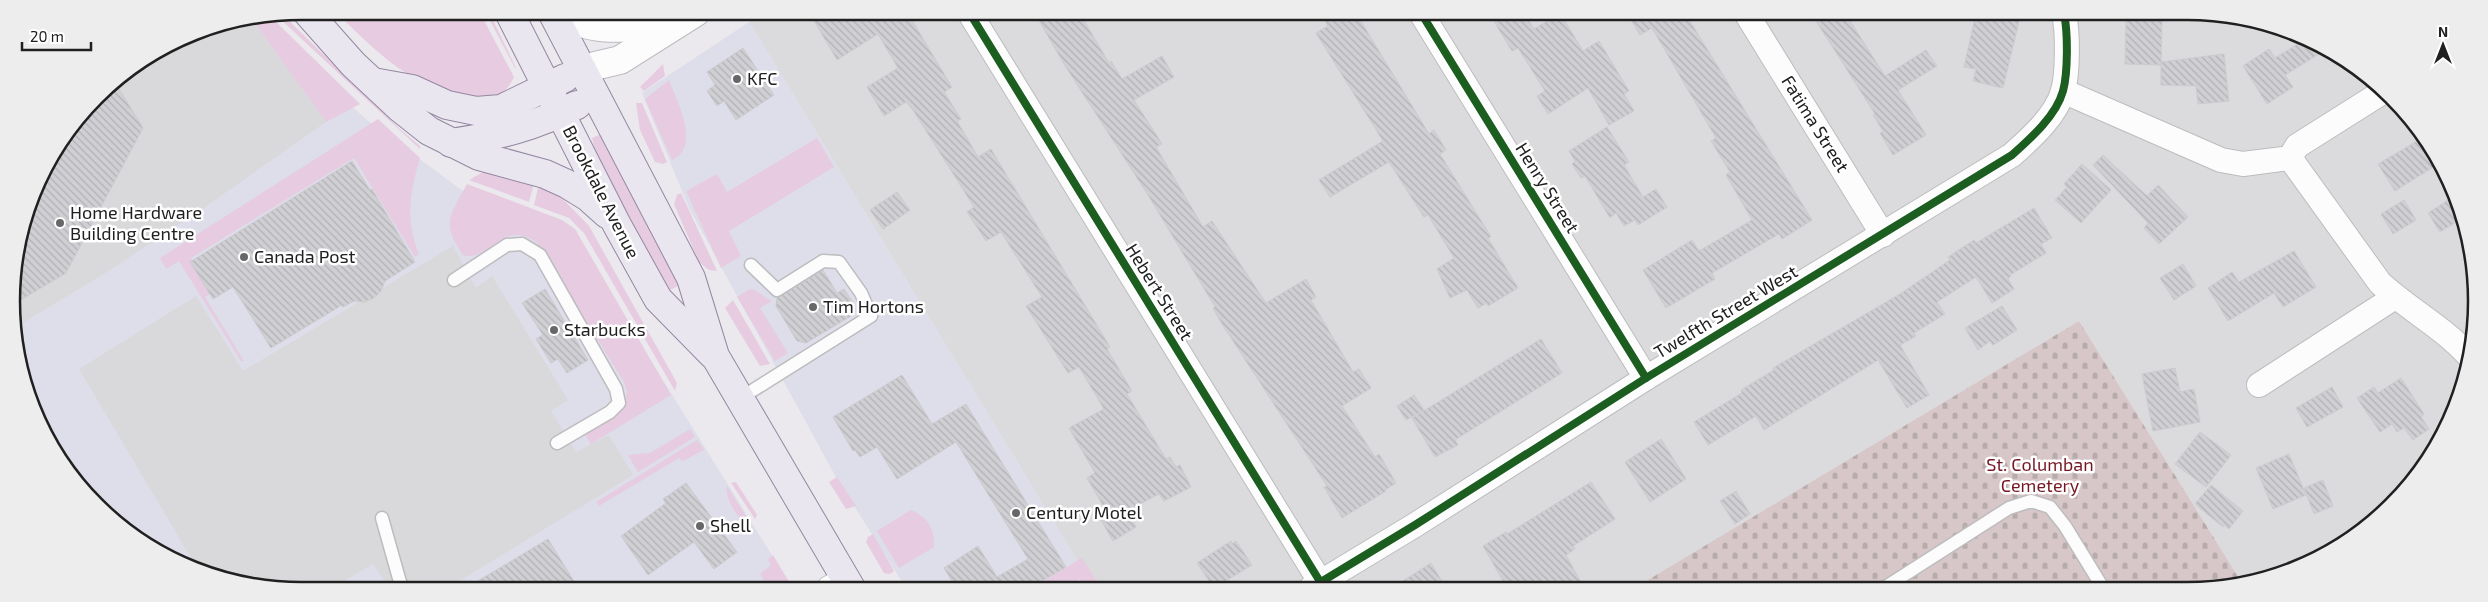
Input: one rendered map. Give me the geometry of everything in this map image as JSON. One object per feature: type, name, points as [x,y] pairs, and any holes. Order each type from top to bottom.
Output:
[{"type":"main road","points":[[314,20],[339,50],[400,108],[429,131],[479,156],[545,174],[566,184],[588,197],[617,224]]},
{"type":"main road","name":"Brookdale Avenue","points":[[513,20],[617,224],[658,299],[715,356]]},
{"type":"main road","name":"Brookdale Avenue","points":[[556,20],[691,278],[715,356],[840,582]]},
{"type":"main road","points":[[374,82],[412,89],[447,105],[476,111],[501,109],[582,69]]},
{"type":"main road","points":[[450,143],[504,134],[561,113],[596,96]]},
{"type":"street","points":[[575,20],[618,28],[659,24],[668,20]]},
{"type":"street","points":[[582,69],[620,60],[683,20]]},
{"type":"street","name":"Hebert Street","points":[[974,20],[1316,582]]},
{"type":"street","name":"Henry Street","points":[[1426,20],[1646,378]]},
{"type":"street","name":"Fatima Street","points":[[1750,20],[1883,235]]},
{"type":"street","points":[[2065,20],[2067,44],[2063,91],[2221,160],[2243,164],[2290,158]]},
{"type":"street","points":[[596,96],[616,69],[620,60]]},
{"type":"street","name":"Twelfth Street West","points":[[1324,582],[1646,378],[2012,155],[2046,119],[2063,91]]},
{"type":"street","points":[[2290,158],[2297,146],[2378,95]]},
{"type":"street","points":[[2290,158],[2380,283],[2395,297],[2452,337],[2464,350]]},
{"type":"street","points":[[2259,385],[2395,297]]},
{"type":"lane","points":[[454,280],[507,245],[522,244],[540,255],[616,389],[619,403],[610,412],[556,443]]},
{"type":"lane","points":[[739,399],[872,316],[862,293],[839,262],[823,261],[777,290],[752,265]]},
{"type":"lane","points":[[1893,582],[2009,508],[2031,501],[2050,507],[2065,526],[2099,582]]},
{"type":"lane","points":[[382,518],[400,582]]},
{"type":"shaded area","points":[[344,20],[484,20],[514,77],[503,92],[493,97],[453,94],[433,87],[397,67]]},
{"type":"shaded area","points":[[490,20],[493,20],[515,68]]},
{"type":"shaded area","points":[[752,20],[2187,20],[2242,25],[2295,41],[2343,67],[2386,102],[2421,145],[2447,193],[2463,246],[2468,301],[2463,356],[2447,409],[2430,442],[2410,472],[2386,500],[2343,535],[2311,553],[2295,561],[2239,578],[2079,321],[1649,582],[1090,582],[749,22]]},
{"type":"shaded area","points":[[275,21],[360,104],[326,122],[255,24]]},
{"type":"shaded area","points":[[282,21],[289,21],[401,130],[420,146],[420,149]]},
{"type":"shaded area","points":[[749,22],[1090,582],[902,582],[837,479],[689,208],[642,93]]},
{"type":"shaded area","points":[[260,23],[367,120],[471,197],[572,234],[788,581],[301,582],[246,577],[193,561],[145,535],[102,500],[78,472],[58,442],[41,409],[25,356],[20,301],[23,261],[102,102],[145,67],[177,49],[211,35]]},
{"type":"shaded area","points":[[255,24],[326,122],[205,207],[107,272],[21,324],[20,301],[22,264],[30,228],[41,193],[58,160],[78,130],[102,102],[145,67],[193,41]]},
{"type":"shaded area","points":[[663,64],[665,76],[644,91],[640,87]]},
{"type":"shaded area","points":[[669,80],[685,123],[686,135],[685,145],[681,154],[672,160],[645,99]]},
{"type":"shaded area","points":[[636,103],[642,103],[667,162],[663,164],[655,162],[640,130]]},
{"type":"shaded area","points":[[378,119],[420,158],[410,206],[412,230],[419,254],[415,257],[354,158],[191,258],[212,293],[205,297],[244,361],[241,361],[179,261],[166,269],[160,258]]},
{"type":"shaded area","points":[[601,134],[680,285],[670,290],[658,272],[597,157],[592,138]]},
{"type":"shaded area","points":[[817,138],[834,167],[729,231],[741,256],[721,268],[686,191],[717,174],[727,192]]},
{"type":"shaded area","points":[[485,171],[534,183],[529,202],[469,180]]},
{"type":"shaded area","points":[[467,184],[562,220],[575,229],[671,395],[591,444],[584,433],[623,408],[627,392],[624,382],[537,243],[525,236],[515,235],[506,237],[481,253],[472,256],[463,255],[452,235],[450,220],[452,212]]},
{"type":"shaded area","points":[[539,184],[561,197],[589,226],[677,383],[675,391],[584,233],[569,218],[534,205]]},
{"type":"shaded area","points":[[681,193],[717,271],[709,270],[699,262],[674,204],[677,195]]},
{"type":"shaded area","points":[[453,246],[476,288],[492,276],[568,400],[551,411],[576,452],[609,435],[633,475],[458,582],[385,582],[373,564],[342,582],[301,582],[246,577],[193,561],[79,369],[196,296],[243,371]]},
{"type":"shaded area","points":[[750,289],[772,301],[760,308],[788,353],[775,361],[737,297]]},
{"type":"shaded area","points":[[733,300],[770,364],[760,366],[725,308]]},
{"type":"shaded area","points":[[690,429],[695,437],[638,472],[628,455],[650,453]]},
{"type":"shaded area","points":[[697,440],[704,450],[683,461],[679,458],[599,506],[596,502]]},
{"type":"shaded area","points":[[837,477],[856,506],[846,509],[829,482]]},
{"type":"shaded area","points":[[736,482],[757,515],[755,519],[731,483]]},
{"type":"shaded area","points":[[727,486],[750,523],[736,514],[728,497]]},
{"type":"shaded area","points":[[911,510],[929,524],[933,535],[934,547],[899,568],[877,531]]},
{"type":"shaded area","points":[[873,534],[894,571],[890,574],[884,573],[866,542],[868,537]]},
{"type":"shaded area","points":[[773,555],[789,582],[765,582],[760,574],[771,565],[768,559]]},
{"type":"shaded area","points":[[1082,558],[1097,582],[1082,582],[1080,579],[1075,582],[1042,582]]},
{"type":"green space","name":"St. Columban Cemetery","points":[[2079,321],[2239,578],[2187,582],[1649,582],[1648,580]]},
{"type":"building","points":[[814,20],[912,20],[952,87],[944,92],[961,119],[957,121],[978,157],[991,149],[1110,347],[1107,349],[1132,391],[1127,394],[1166,459],[1170,457],[1176,467],[1180,465],[1191,487],[1164,501],[1159,494],[1127,511],[1136,527],[1113,541],[1101,520],[1109,516],[1087,478],[1095,473],[1069,428],[1104,409],[1079,367],[1068,373],[1026,306],[1042,297],[1001,232],[986,241],[967,212],[974,207],[913,110],[906,102],[884,116],[867,87],[898,68],[878,34],[837,60]]},
{"type":"building","points":[[1039,20],[1084,20],[1109,63],[1111,61],[1122,79],[1162,56],[1174,77],[1134,100],[1162,144],[1156,147],[1203,227],[1212,221],[1266,303],[1306,279],[1316,297],[1311,300],[1353,372],[1359,369],[1371,388],[1342,406],[1375,457],[1379,454],[1396,483],[1386,491],[1342,518],[1324,487],[1327,486],[1222,324],[1213,308],[1215,307],[1148,195],[1064,64]]},
{"type":"building","points":[[1325,20],[1360,20],[1429,134],[1434,130],[1446,150],[1440,154],[1491,237],[1488,238],[1518,288],[1488,306],[1487,303],[1478,308],[1467,290],[1450,298],[1437,269],[1454,258],[1428,215],[1424,217],[1389,162],[1330,197],[1319,180],[1383,141],[1316,33],[1328,26]]},
{"type":"building","points":[[1493,20],[1528,20],[1534,29],[1549,20],[1564,20],[1583,51],[1599,41],[1629,91],[1624,94],[1634,111],[1609,125],[1588,88],[1548,114],[1537,96],[1545,91],[1518,48],[1512,51]]},
{"type":"building","points":[[1631,20],[1689,20],[1812,220],[1782,239],[1779,234],[1712,273],[1715,279],[1666,308],[1643,270],[1692,240],[1699,251],[1752,220],[1726,175],[1730,172],[1711,141],[1716,138],[1652,28],[1640,35]]},
{"type":"building","points":[[1815,20],[1849,20],[1885,76],[1926,50],[1937,66],[1898,90],[1926,135],[1893,155],[1880,133],[1883,131],[1873,115],[1875,114]]},
{"type":"building","points":[[1974,20],[2019,20],[2003,88],[1973,81],[1976,69],[1964,67]]},
{"type":"building","points":[[2126,20],[2162,21],[2161,65],[2125,64]]},
{"type":"building","points":[[2299,43],[2320,54],[2285,75],[2293,87],[2267,104],[2243,66],[2269,49],[2275,58]]},
{"type":"building","name":"KFC","points":[[743,48],[774,95],[736,120],[724,101],[717,106],[707,91],[715,85],[707,72]]},
{"type":"building","points":[[2224,54],[2229,101],[2198,104],[2196,86],[2161,85],[2161,62]]},
{"type":"building","name":"Home Hardware Building Centre","points":[[118,88],[143,128],[66,273],[20,300],[25,246],[41,193],[58,160],[78,130],[102,102]]},
{"type":"building","points":[[1607,127],[1629,162],[1624,165],[1643,197],[1656,189],[1667,207],[1638,225],[1635,220],[1624,226],[1616,213],[1610,218],[1585,176],[1581,178],[1572,164],[1575,161],[1569,151]]},
{"type":"building","points":[[2418,141],[2433,167],[2395,191],[2378,164]]},
{"type":"building","points":[[2103,155],[2147,196],[2158,185],[2188,217],[2159,244],[2144,228],[2148,223],[2093,165]]},
{"type":"building","points":[[352,161],[370,190],[372,189],[415,262],[385,281],[381,291],[374,298],[364,302],[354,301],[343,307],[342,305],[271,348],[233,287],[213,299],[190,262]]},
{"type":"building","points":[[2082,164],[2111,190],[2081,223],[2055,200],[2067,187],[2064,184]]},
{"type":"building","points":[[897,192],[910,210],[883,229],[870,210]]},
{"type":"building","points":[[2449,199],[2456,222],[2440,232],[2428,213]]},
{"type":"building","points":[[2404,200],[2416,220],[2393,234],[2381,214]]},
{"type":"building","points":[[2034,208],[2052,238],[2041,244],[2046,253],[2010,275],[2008,279],[2014,289],[1992,303],[1976,277],[1937,302],[1945,314],[1914,333],[1916,336],[1900,345],[1929,395],[1907,408],[1878,360],[1764,430],[1756,416],[1708,445],[1694,422],[1742,393],[1741,390],[1774,370],[1773,368],[1900,294],[1950,260],[1948,257],[1974,240],[1976,243]]},
{"type":"building","points":[[2294,251],[2316,287],[2283,307],[2274,293],[2228,321],[2208,288],[2232,272],[2239,282]]},
{"type":"building","points":[[2183,264],[2196,286],[2174,300],[2160,278]]},
{"type":"building","name":"Tim Hortons","points":[[823,270],[837,293],[844,289],[854,304],[847,308],[851,316],[806,343],[797,341],[776,306],[777,298]]},
{"type":"building","name":"Starbucks","points":[[545,289],[588,360],[567,373],[558,359],[551,363],[536,339],[543,335],[522,303]]},
{"type":"building","points":[[2002,306],[2017,330],[1993,345],[1990,341],[1978,350],[1965,328]]},
{"type":"building","points":[[1541,339],[1562,373],[1455,440],[1458,445],[1435,457],[1412,418]]},
{"type":"building","points":[[2175,368],[2180,392],[2194,389],[2200,422],[2153,431],[2142,374]]},
{"type":"building","name":"Century Motel","points":[[902,375],[932,424],[966,404],[1066,567],[1040,582],[952,582],[944,568],[978,546],[997,577],[1028,559],[956,442],[897,479],[877,447],[860,457],[855,450],[853,451],[833,417]]},
{"type":"building","points":[[2401,378],[2424,414],[2421,417],[2429,429],[2413,440],[2404,428],[2397,432],[2392,424],[2380,432],[2357,398],[2374,387],[2378,393]]},
{"type":"building","points":[[2332,387],[2343,407],[2307,427],[2296,408]]},
{"type":"building","points":[[1414,395],[1424,410],[1406,420],[1397,406]]},
{"type":"building","points":[[2200,432],[2231,455],[2206,487],[2175,464]]},
{"type":"building","points":[[1661,439],[1686,479],[1650,502],[1625,462]]},
{"type":"building","points":[[2289,454],[2306,495],[2273,509],[2256,468]]},
{"type":"building","points":[[2323,480],[2333,506],[2314,514],[2304,488]]},
{"type":"building","points":[[1591,482],[1615,519],[1573,546],[1575,549],[1566,555],[1581,582],[1504,582],[1483,546],[1506,532],[1507,534]]},
{"type":"building","points":[[686,483],[737,552],[714,569],[694,542],[648,575],[621,536],[666,503],[663,499]]},
{"type":"building","points":[[2211,485],[2243,511],[2229,529],[2224,525],[2223,527],[2195,504]]},
{"type":"building","points":[[1736,491],[1750,514],[1735,524],[1720,501]]},
{"type":"building","points":[[548,539],[574,582],[476,582]]},
{"type":"building","points":[[1231,541],[1232,544],[1236,541],[1252,565],[1224,582],[1210,582],[1197,563]]},
{"type":"building","points":[[1431,563],[1442,582],[1401,582]]},
{"type":"cycle path","points":[[974,20],[1320,582]]},
{"type":"cycle path","points":[[1425,20],[1646,378]]},
{"type":"cycle path","points":[[1321,582],[1415,525],[1646,378],[2012,155],[2049,118],[2060,100],[2066,74],[2067,52],[2065,20]]},
{"type":"place","name":"KFC","points":[[737,79]]},
{"type":"place","name":"Home Hardware Building Centre","points":[[60,223]]},
{"type":"place","name":"Canada Post","points":[[244,257]]},
{"type":"place","name":"Tim Hortons","points":[[813,307]]},
{"type":"place","name":"Starbucks","points":[[554,330]]},
{"type":"place","name":"Century Motel","points":[[1016,513]]},
{"type":"place","name":"Shell","points":[[700,526]]}]
